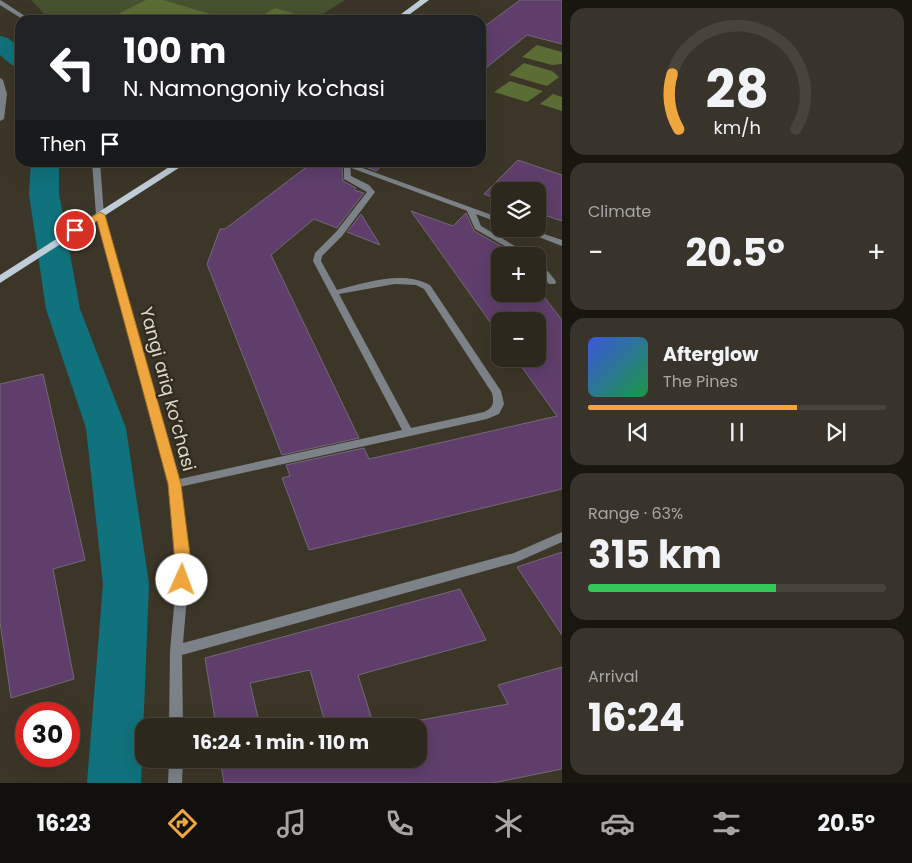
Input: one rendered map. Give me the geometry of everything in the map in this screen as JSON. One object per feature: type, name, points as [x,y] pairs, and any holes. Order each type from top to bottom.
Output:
[{"type":"main road","points":[[403,15],[425,0]]},
{"type":"main road","points":[[0,280],[75,230],[176,167]]},
{"type":"street","points":[[0,2],[20,15]]},
{"type":"street","points":[[0,80],[3,86],[3,103],[0,119]]},
{"type":"street","name":"Yangi ariq ko‘chasi","points":[[96,167],[100,215],[175,484],[184,563],[176,651],[176,718]]},
{"type":"street","points":[[343,167],[346,177],[369,188],[371,192],[339,234],[318,255],[320,268],[408,432]]},
{"type":"street","points":[[350,167],[491,218]]},
{"type":"street","points":[[471,211],[478,227],[512,247]]},
{"type":"street","points":[[545,237],[562,243]]},
{"type":"street","points":[[546,275],[552,282]]},
{"type":"street","points":[[175,484],[487,415],[495,411],[499,404],[497,393],[422,282],[404,280],[333,293]]},
{"type":"street","points":[[176,651],[517,556],[562,536]]},
{"type":"street","points":[[175,783],[176,768]]},
{"type":"green space","points":[[31,0],[345,0],[321,15],[45,15]]},
{"type":"green space","points":[[146,0],[163,0],[213,15],[116,15]]},
{"type":"green space","points":[[275,8],[299,15],[263,15]]},
{"type":"green space","points":[[537,45],[562,52],[562,64],[552,65],[522,57]]},
{"type":"green space","points":[[524,63],[552,71],[559,77],[547,86],[509,75]]},
{"type":"green space","points":[[510,81],[543,91],[527,102],[494,92]]},
{"type":"green space","points":[[553,94],[562,97],[562,111],[540,104]]},
{"type":"building","points":[[520,0],[562,0],[562,44],[527,35],[486,68],[486,25]]},
{"type":"building","points":[[518,160],[562,175],[562,221],[546,216],[546,182],[496,182]]},
{"type":"building","points":[[306,167],[342,167],[343,181],[356,188],[354,190],[364,193],[337,228],[314,219],[271,255],[359,438],[282,455],[207,264],[220,229],[225,229]]},
{"type":"building","points":[[366,167],[380,167],[376,171]]},
{"type":"building","points":[[491,187],[491,197],[484,194]]},
{"type":"building","points":[[411,211],[453,226],[466,213],[474,231],[502,247],[491,247],[491,302],[546,302],[546,299],[562,320],[562,489],[309,550],[282,478],[290,476],[286,465],[364,448],[369,459],[557,416],[522,367],[546,367],[546,312],[491,312],[491,323]]},
{"type":"building","points":[[361,214],[380,245],[347,232]]},
{"type":"building","points":[[43,374],[85,560],[53,569],[74,679],[11,698],[0,622],[0,384]]},
{"type":"building","points":[[562,552],[562,635],[517,567]]},
{"type":"building","points":[[460,589],[486,640],[358,675],[371,718],[324,718],[310,670],[250,683],[258,718],[215,718],[205,658]]},
{"type":"building","points":[[562,667],[562,769],[493,783],[224,783],[222,768],[427,768],[427,719],[508,704],[498,685]]},
{"type":"waterway","points":[[0,43],[15,56]]},
{"type":"waterway","points":[[45,167],[44,194],[63,309],[106,428],[126,584],[114,783]]},
{"type":"route","points":[[75,230],[100,215],[175,484],[184,563],[182,580]]}]
